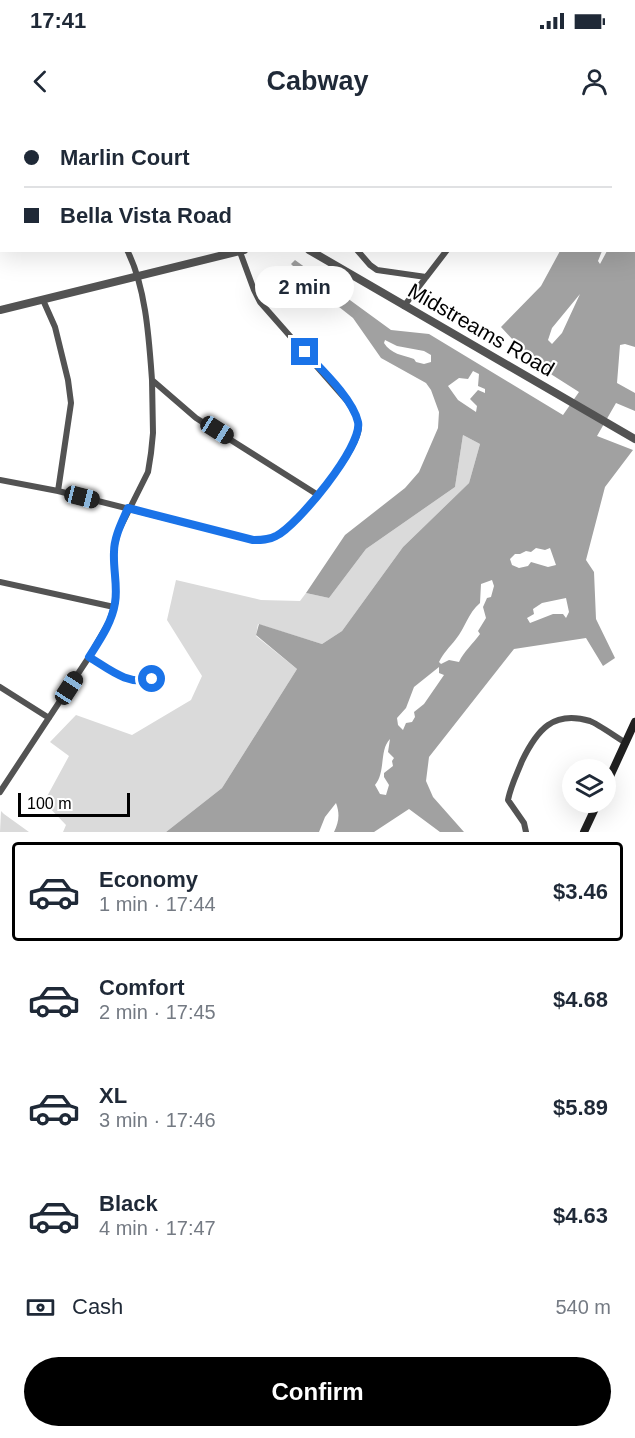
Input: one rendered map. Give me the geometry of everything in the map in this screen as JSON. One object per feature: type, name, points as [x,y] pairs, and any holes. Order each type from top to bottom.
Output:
[{"type":"main road","points":[[616,764],[635,722]]},
{"type":"main road","points":[[584,832],[593,813]]},
{"type":"street","points":[[0,792],[89,657],[109,622],[114,608],[116,587],[114,549],[118,532],[148,472],[153,433],[149,337],[137,276],[127,252]]},
{"type":"street","points":[[0,310],[238,252]]},
{"type":"street","points":[[0,480],[58,491],[253,540],[264,540],[277,536],[290,526],[318,495],[346,458],[357,436],[358,421],[348,402],[260,302],[242,252]]},
{"type":"street","name":"Midstreams Road","points":[[312,252],[635,439]]},
{"type":"street","points":[[359,252],[377,270],[426,278]]},
{"type":"street","points":[[404,306],[443,252]]},
{"type":"street","points":[[43,300],[55,327],[71,402],[58,491]]},
{"type":"street","points":[[152,380],[196,418],[318,495]]},
{"type":"street","points":[[0,582],[114,608]]},
{"type":"street","points":[[89,657],[131,681],[141,682],[152,679]]},
{"type":"street","points":[[0,687],[49,718]]},
{"type":"street","points":[[526,832],[524,823],[508,800],[510,787],[531,741],[539,731],[560,719],[575,718],[592,722],[626,743]]},
{"type":"shaded area","points":[[559,252],[602,252],[598,261],[600,264],[606,252],[635,252],[635,347],[620,345],[617,383],[635,393],[635,411],[616,403],[597,436],[633,450],[605,487],[586,560],[594,572],[596,619],[615,658],[603,666],[586,638],[514,649],[429,757],[426,781],[433,797],[464,832],[440,832],[409,809],[374,832],[334,832],[338,818],[336,803],[325,817],[319,832],[166,832],[222,788],[297,669],[256,635],[259,624],[322,644],[342,631],[403,547],[469,483],[480,444],[463,435],[455,487],[366,549],[329,598],[306,593],[345,535],[405,488],[419,472],[438,428],[439,412],[426,383],[381,358],[353,318],[315,288],[291,264],[295,260],[391,330],[429,334],[563,415],[579,392],[535,364],[501,327],[541,286]],"holes":[[[580,294],[562,333],[552,344],[548,340],[552,328]],[[385,340],[397,346],[424,351],[431,355],[431,362],[424,364],[416,362],[414,359],[390,350],[384,343]],[[473,371],[479,374],[478,386],[485,389],[485,393],[478,390],[470,399],[477,406],[476,412],[458,400],[448,386],[459,378],[468,379]],[[536,548],[545,550],[550,548],[556,565],[548,567],[531,562],[528,566],[519,568],[512,565],[510,559],[515,554],[531,552]],[[492,580],[494,586],[491,597],[487,598],[483,607],[486,618],[478,631],[480,634],[459,662],[449,660],[441,664],[439,662],[443,655],[459,635],[472,611],[480,603],[481,584]],[[566,598],[569,612],[566,618],[563,614],[553,614],[530,623],[527,618],[534,614],[533,609],[542,603]],[[439,667],[439,673],[444,675],[424,704],[414,712],[415,717],[412,722],[406,723],[403,730],[398,725],[397,718],[406,708],[414,687]],[[390,739],[388,752],[394,758],[393,766],[384,773],[389,785],[386,795],[380,794],[375,785]]]},
{"type":"shaded area","points":[[463,435],[480,444],[469,483],[403,547],[342,631],[322,644],[258,624],[256,636],[297,669],[222,788],[166,832],[63,832],[66,825],[44,802],[69,756],[50,742],[76,715],[132,735],[191,700],[202,676],[167,620],[176,580],[261,600],[300,601],[306,593],[329,598],[366,549],[455,487]]},
{"type":"shaded area","points":[[1,811],[4,814],[29,832],[0,832]]},
{"type":"route","points":[[152,679],[141,682],[131,681],[89,657],[109,622],[116,601],[114,549],[128,508],[253,540],[264,540],[277,536],[290,526],[306,510],[346,458],[359,428],[358,421],[348,402],[305,352]]}]
